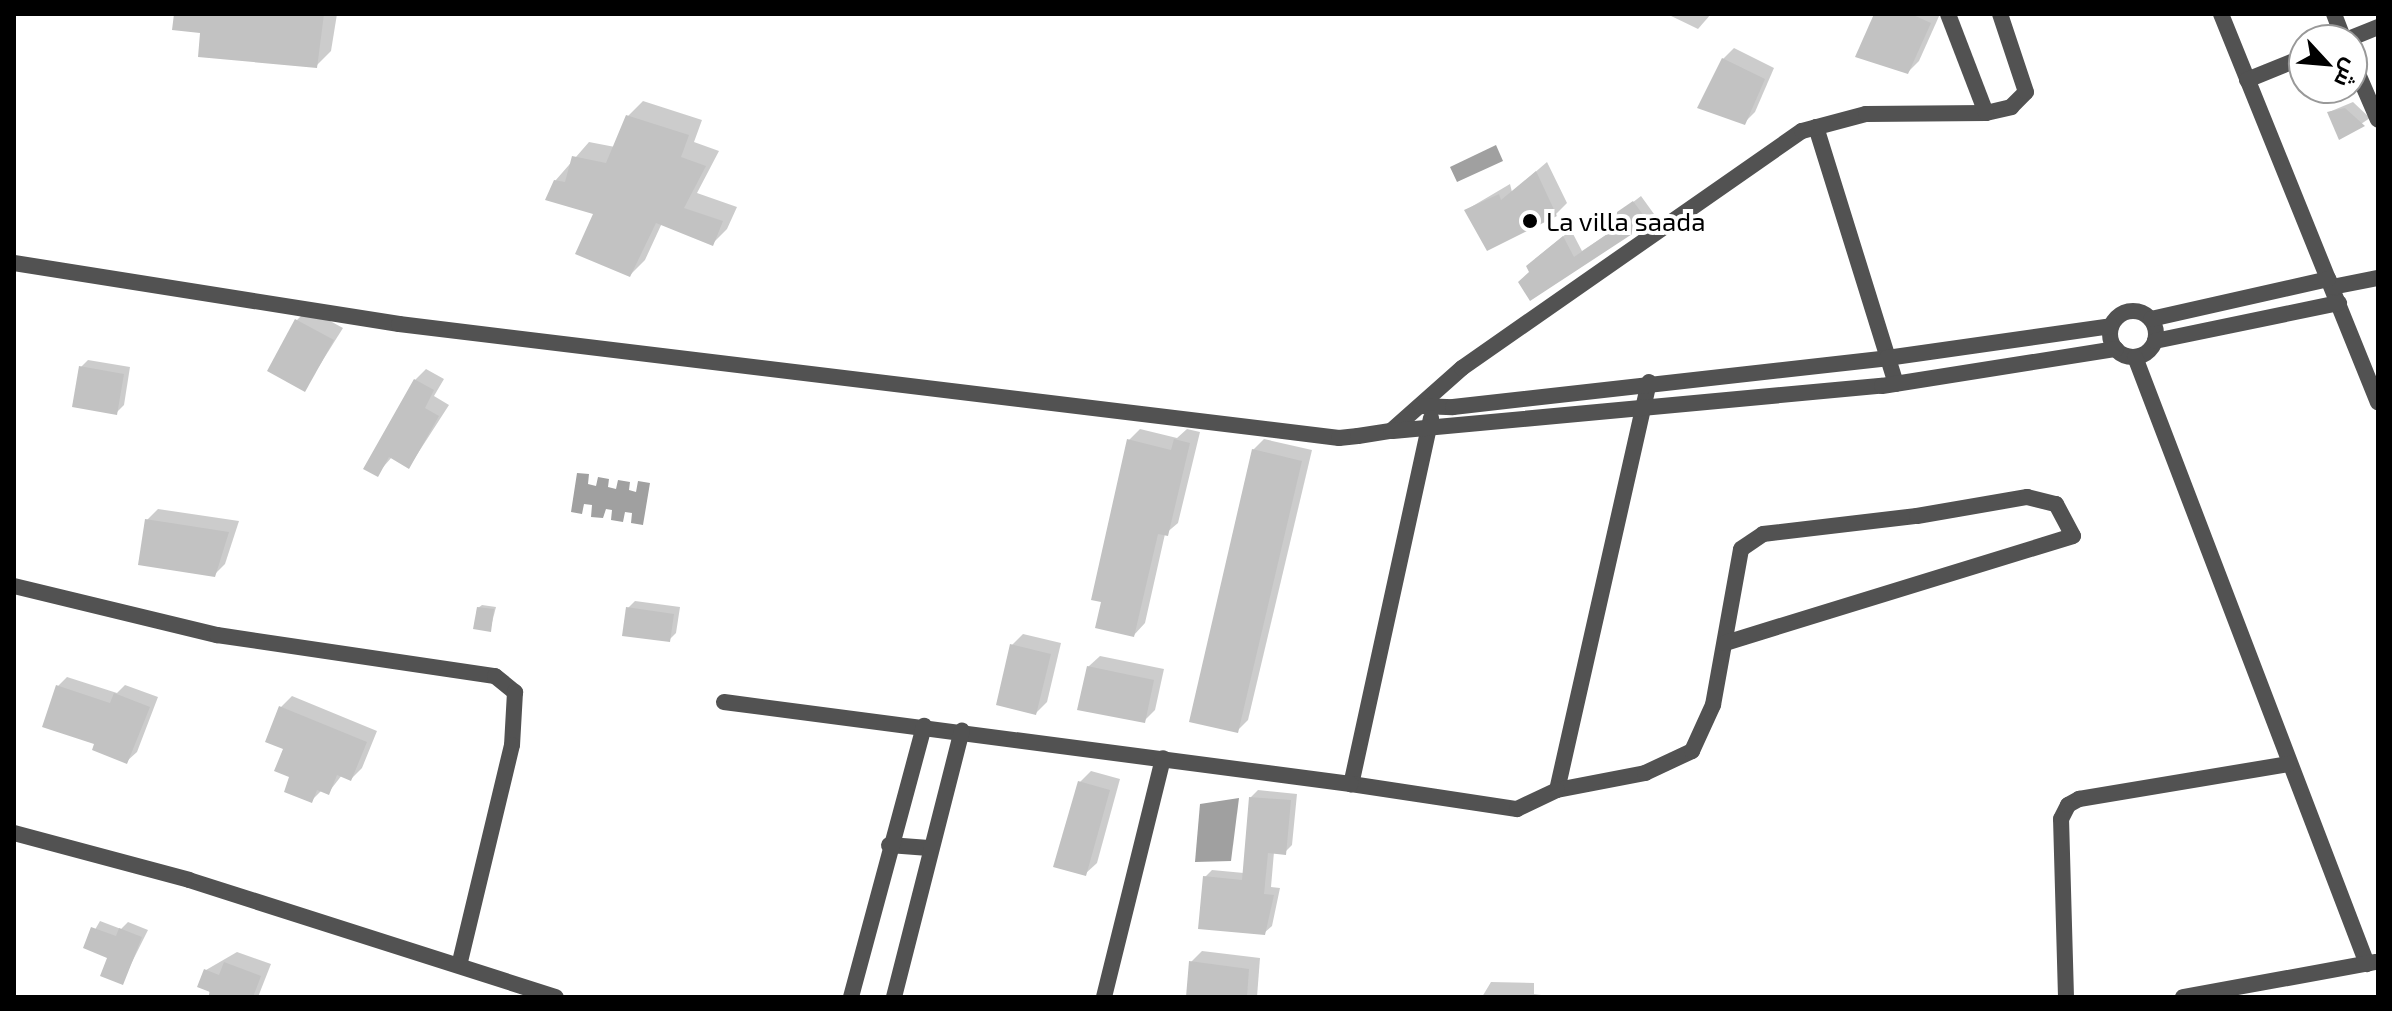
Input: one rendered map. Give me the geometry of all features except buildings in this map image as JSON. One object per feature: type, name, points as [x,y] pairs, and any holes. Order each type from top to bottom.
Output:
[{"type":"street","points":[[1948,14],[1986,113]]},
{"type":"street","points":[[1391,431],[1427,407],[1462,368],[1786,140],[1816,127],[1866,114],[1986,113],[2011,107],[2026,92],[2000,14]]},
{"type":"street","points":[[2221,14],[2378,402]]},
{"type":"street","points":[[2247,80],[2288,63]]},
{"type":"street","points":[[2368,97],[2378,120]]},
{"type":"street","points":[[1816,127],[1896,384]]},
{"type":"street","points":[[14,263],[399,324],[1339,438],[1429,425],[1643,410],[1896,384],[2116,349],[2135,357],[2289,764],[2373,963],[2183,997]]},
{"type":"street","points":[[2135,357],[2155,341],[2378,278]]},
{"type":"street","points":[[1427,407],[1887,358],[2111,326],[2129,311],[2151,319],[2333,289]]},
{"type":"street","points":[[2151,319],[2155,341]]},
{"type":"street","points":[[2111,326],[2116,349]]},
{"type":"street","points":[[1557,790],[1649,382]]},
{"type":"street","points":[[1351,784],[1429,425],[1427,407]]},
{"type":"street","points":[[724,702],[1163,758],[1517,809],[1557,790],[1645,773],[1692,751],[1713,705],[1741,549],[1763,534],[2027,497],[2056,504],[2067,517],[2073,536],[1725,643]]},
{"type":"street","points":[[14,586],[217,635],[495,676],[515,692],[512,745],[459,965]]},
{"type":"street","points":[[851,997],[889,845],[924,726]]},
{"type":"street","points":[[894,997],[929,848],[962,731]]},
{"type":"street","points":[[1104,997],[1163,758]]},
{"type":"street","points":[[2066,997],[2061,819],[2068,805],[2079,799],[2289,764]]},
{"type":"street","points":[[14,833],[189,880],[556,997]]},
{"type":"street","points":[[889,845],[929,848]]},
{"type":"shaded area","points":[[1496,145],[1503,161],[1457,182],[1450,167]]},
{"type":"shaded area","points":[[577,473],[589,474],[588,484],[596,486],[598,477],[609,479],[608,487],[616,489],[618,480],[630,482],[629,490],[636,492],[638,481],[650,483],[643,525],[631,523],[632,513],[625,512],[623,522],[611,520],[612,510],[606,509],[603,518],[591,517],[592,505],[584,504],[582,514],[571,512]]},
{"type":"shaded area","points":[[1239,798],[1231,861],[1195,862],[1200,804]]},
{"type":"place","name":"La villa saada","points":[[1530,221]]}]
